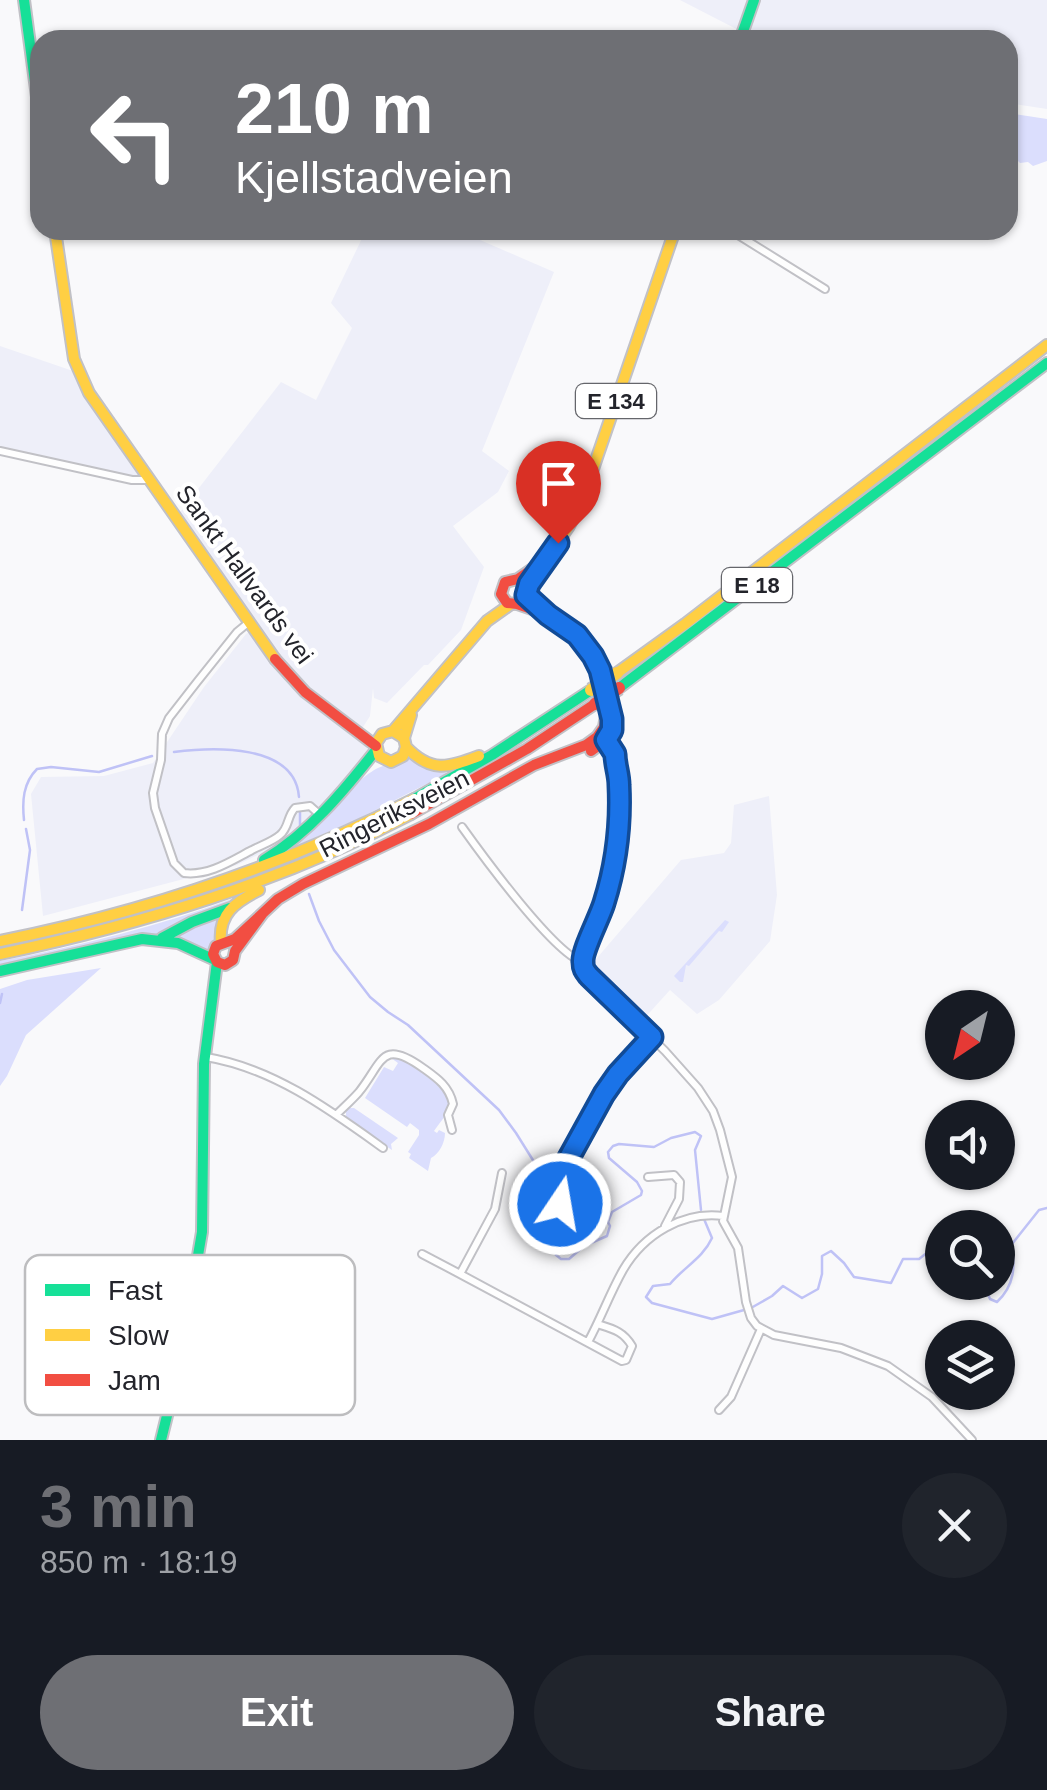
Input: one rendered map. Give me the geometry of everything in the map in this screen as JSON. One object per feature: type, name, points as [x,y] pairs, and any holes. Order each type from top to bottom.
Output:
[{"type":"main road","points":[[24,0],[30,45]]},
{"type":"main road","points":[[744,30],[754,0]]},
{"type":"main road","name":"Sankt Hallvards vei","points":[[57,240],[72,349],[78,374],[89,394],[267,650],[326,710],[389,744]]},
{"type":"main road","name":"E 134","points":[[517,594],[569,526],[586,491],[672,240]]},
{"type":"main road","name":"E 18","points":[[906,463],[1047,345]]},
{"type":"main road","name":"E 18","points":[[0,954],[162,916],[252,885],[314,861],[440,800],[509,760],[598,699],[616,673],[1047,363]]},
{"type":"main road","name":"E 18","points":[[0,941],[114,916],[218,884],[321,844],[394,810],[522,737],[619,688],[889,475]]},
{"type":"main road","points":[[389,744],[487,620],[517,594],[571,630],[588,648],[600,670],[598,699],[606,721],[601,741]]},
{"type":"main road","name":"E 18","points":[[218,884],[230,874],[278,852],[389,744],[423,764],[444,767],[522,737]]},
{"type":"main road","name":"Ringeriksveien","points":[[228,946],[294,889],[408,836],[534,765],[601,741]]},
{"type":"main road","name":"E 18","points":[[159,939],[232,907],[258,890],[297,874],[314,861]]},
{"type":"main road","points":[[220,962],[235,958],[220,924],[232,907]]},
{"type":"main road","name":"E 18","points":[[0,971],[130,941],[159,939],[184,944],[220,962]]},
{"type":"main road","points":[[198,1255],[202,1232],[206,1062],[222,984],[215,949],[228,946]]},
{"type":"main road","points":[[161,1440],[168,1415]]},
{"type":"street","points":[[746,240],[825,289]]},
{"type":"street","name":"Sankt Hallvards vei","points":[[0,451],[132,480],[149,480]]},
{"type":"street","points":[[248,623],[231,639],[162,734],[153,799],[174,863],[184,874],[205,872],[284,832],[290,812],[300,806],[310,806],[320,814]]},
{"type":"street","points":[[601,741],[614,760],[620,786],[615,857],[583,962],[589,976],[698,1088],[716,1118],[732,1177],[724,1224],[740,1252],[748,1308],[754,1322],[774,1335],[841,1348],[888,1366],[932,1396],[972,1440]]},
{"type":"street","points":[[462,828],[524,907],[571,957],[583,962]]},
{"type":"street","points":[[560,1204],[560,1174],[604,1094],[652,1037]]},
{"type":"street","points":[[336,1114],[359,1092],[379,1061],[398,1054],[441,1081],[448,1090],[452,1130]]},
{"type":"street","points":[[206,1062],[242,1066],[279,1082],[336,1114],[383,1148]]},
{"type":"street","points":[[460,1274],[495,1209],[502,1173]]},
{"type":"street","points":[[588,1342],[629,1260],[664,1227],[679,1198],[680,1182],[674,1175],[648,1177]]},
{"type":"street","points":[[664,1227],[693,1216],[723,1216]]},
{"type":"street","points":[[422,1254],[622,1361],[628,1357],[632,1346],[626,1336],[597,1324]]},
{"type":"street","points":[[719,1410],[731,1397],[761,1329]]},
{"type":"shaded area","points":[[680,0],[1047,0],[1047,109],[1018,105],[1018,30],[738,30]]},
{"type":"shaded area","points":[[1018,115],[1047,119],[1047,161],[1033,166],[1020,163]]},
{"type":"shaded area","points":[[361,240],[480,240],[554,272],[482,451],[509,471],[498,492],[453,526],[484,567],[461,630],[387,703],[374,698],[373,688],[370,716],[358,735],[369,751],[357,770],[284,842],[237,865],[43,916],[31,794],[41,777],[104,776],[153,763],[204,687],[246,634],[257,627],[193,531],[178,515],[281,382],[316,400],[352,328],[331,303]]},
{"type":"shaded area","points":[[0,346],[73,371],[151,479],[140,482],[0,452]]},
{"type":"shaded area","points":[[407,758],[445,770],[446,774],[289,849],[357,782],[378,768]]},
{"type":"shaded area","points":[[769,796],[777,895],[770,941],[719,1000],[697,1014],[670,990],[641,1022],[591,980],[591,965],[681,860],[724,853],[731,843],[734,805]]},
{"type":"shaded area","points":[[237,897],[158,936],[0,968],[0,961],[120,934]]},
{"type":"shaded area","points":[[220,915],[210,954],[171,938]]},
{"type":"shaded area","points":[[725,920],[729,922],[722,932],[686,965],[680,982],[674,976]]},
{"type":"shaded area","points":[[101,968],[26,1035],[0,1086],[0,989],[27,980]]},
{"type":"shaded area","points":[[395,1056],[432,1080],[449,1102],[447,1113],[434,1131],[445,1133],[444,1141],[431,1158],[428,1171],[409,1158],[419,1130],[410,1123],[407,1127],[365,1098],[384,1067],[393,1071],[398,1063],[391,1058]]},
{"type":"shaded area","points":[[350,1108],[398,1138],[391,1144],[392,1150],[346,1120]]},
{"type":"waterway","points":[[174,752],[229,750],[268,758],[283,766],[294,779],[299,797]]},
{"type":"waterway","points":[[24,820],[24,793],[37,769],[99,772],[152,756]]},
{"type":"waterway","points":[[300,813],[300,826]]},
{"type":"waterway","points":[[22,910],[30,850],[26,829]]},
{"type":"waterway","points":[[309,894],[334,950],[370,997],[408,1025],[499,1110],[516,1133],[546,1181],[552,1204],[550,1237],[556,1255],[569,1259],[584,1246],[607,1236],[612,1212],[641,1195],[637,1182],[609,1158],[608,1152],[619,1144],[654,1147],[695,1132],[701,1136],[695,1150],[701,1210]]},
{"type":"waterway","points":[[0,1003],[2,994]]},
{"type":"waterway","points":[[1015,1240],[1039,1210],[1047,1208]]},
{"type":"waterway","points":[[704,1219],[712,1238],[704,1251],[670,1284],[653,1286],[646,1297],[652,1303],[712,1319],[744,1310]]},
{"type":"waterway","points":[[751,1308],[783,1286],[802,1298],[818,1289],[822,1256],[831,1251],[854,1277],[891,1283],[903,1259],[919,1259],[925,1254]]},
{"type":"waterway","points":[[992,1300],[999,1300]]},
{"type":"traffic: fast","points":[[24,0],[30,45]]},
{"type":"traffic: fast","points":[[744,30],[754,0]]},
{"type":"traffic: fast","points":[[619,688],[1047,363]]},
{"type":"traffic: fast","points":[[414,799],[492,755],[591,690]]},
{"type":"traffic: fast","points":[[264,860],[311,824],[376,750]]},
{"type":"traffic: fast","points":[[162,938],[230,908]]},
{"type":"traffic: fast","points":[[0,971],[142,939],[178,943],[215,960]]},
{"type":"traffic: fast","points":[[198,1255],[202,1232],[204,1064],[217,962]]},
{"type":"traffic: fast","points":[[161,1440],[167,1415]]},
{"type":"traffic: slow","points":[[56,240],[74,359],[89,393],[275,659]]},
{"type":"traffic: slow","points":[[526,589],[581,504],[672,240]]},
{"type":"traffic: slow","points":[[617,673],[1047,345]]},
{"type":"traffic: slow","points":[[393,731],[487,621],[511,604]]},
{"type":"traffic: slow","points":[[591,690],[617,673]]},
{"type":"traffic: slow","points":[[404,738],[393,731],[382,734],[376,743],[379,756],[391,762],[403,756],[411,715]]},
{"type":"traffic: slow","points":[[406,747],[424,761],[440,766],[479,756]]},
{"type":"traffic: slow","points":[[0,941],[107,916],[212,884],[314,845],[414,799]]},
{"type":"traffic: slow","points":[[0,954],[106,929],[210,898],[312,860],[411,814]]},
{"type":"traffic: slow","points":[[221,943],[222,924],[230,910],[259,890]]},
{"type":"traffic: jam","points":[[535,567],[518,579],[505,582],[501,594],[507,603],[546,614]]},
{"type":"traffic: jam","points":[[526,595],[577,635],[600,670],[613,726],[606,740],[591,751]]},
{"type":"traffic: jam","points":[[275,659],[305,692],[376,746]]},
{"type":"traffic: jam","points":[[595,704],[619,688]]},
{"type":"traffic: jam","points":[[263,913],[235,951],[233,960],[225,965],[217,962],[213,954],[216,946],[235,939],[278,899],[303,884],[429,824],[534,765],[586,745],[604,727],[608,703]]},
{"type":"traffic: jam","points":[[411,814],[527,749],[595,704]]},
{"type":"route","points":[[558,543],[526,588],[526,595],[577,635],[593,656],[611,713],[613,726],[606,740],[615,754],[619,776],[615,857],[584,956],[584,968],[652,1037],[604,1094],[558,1178],[560,1204]]}]
